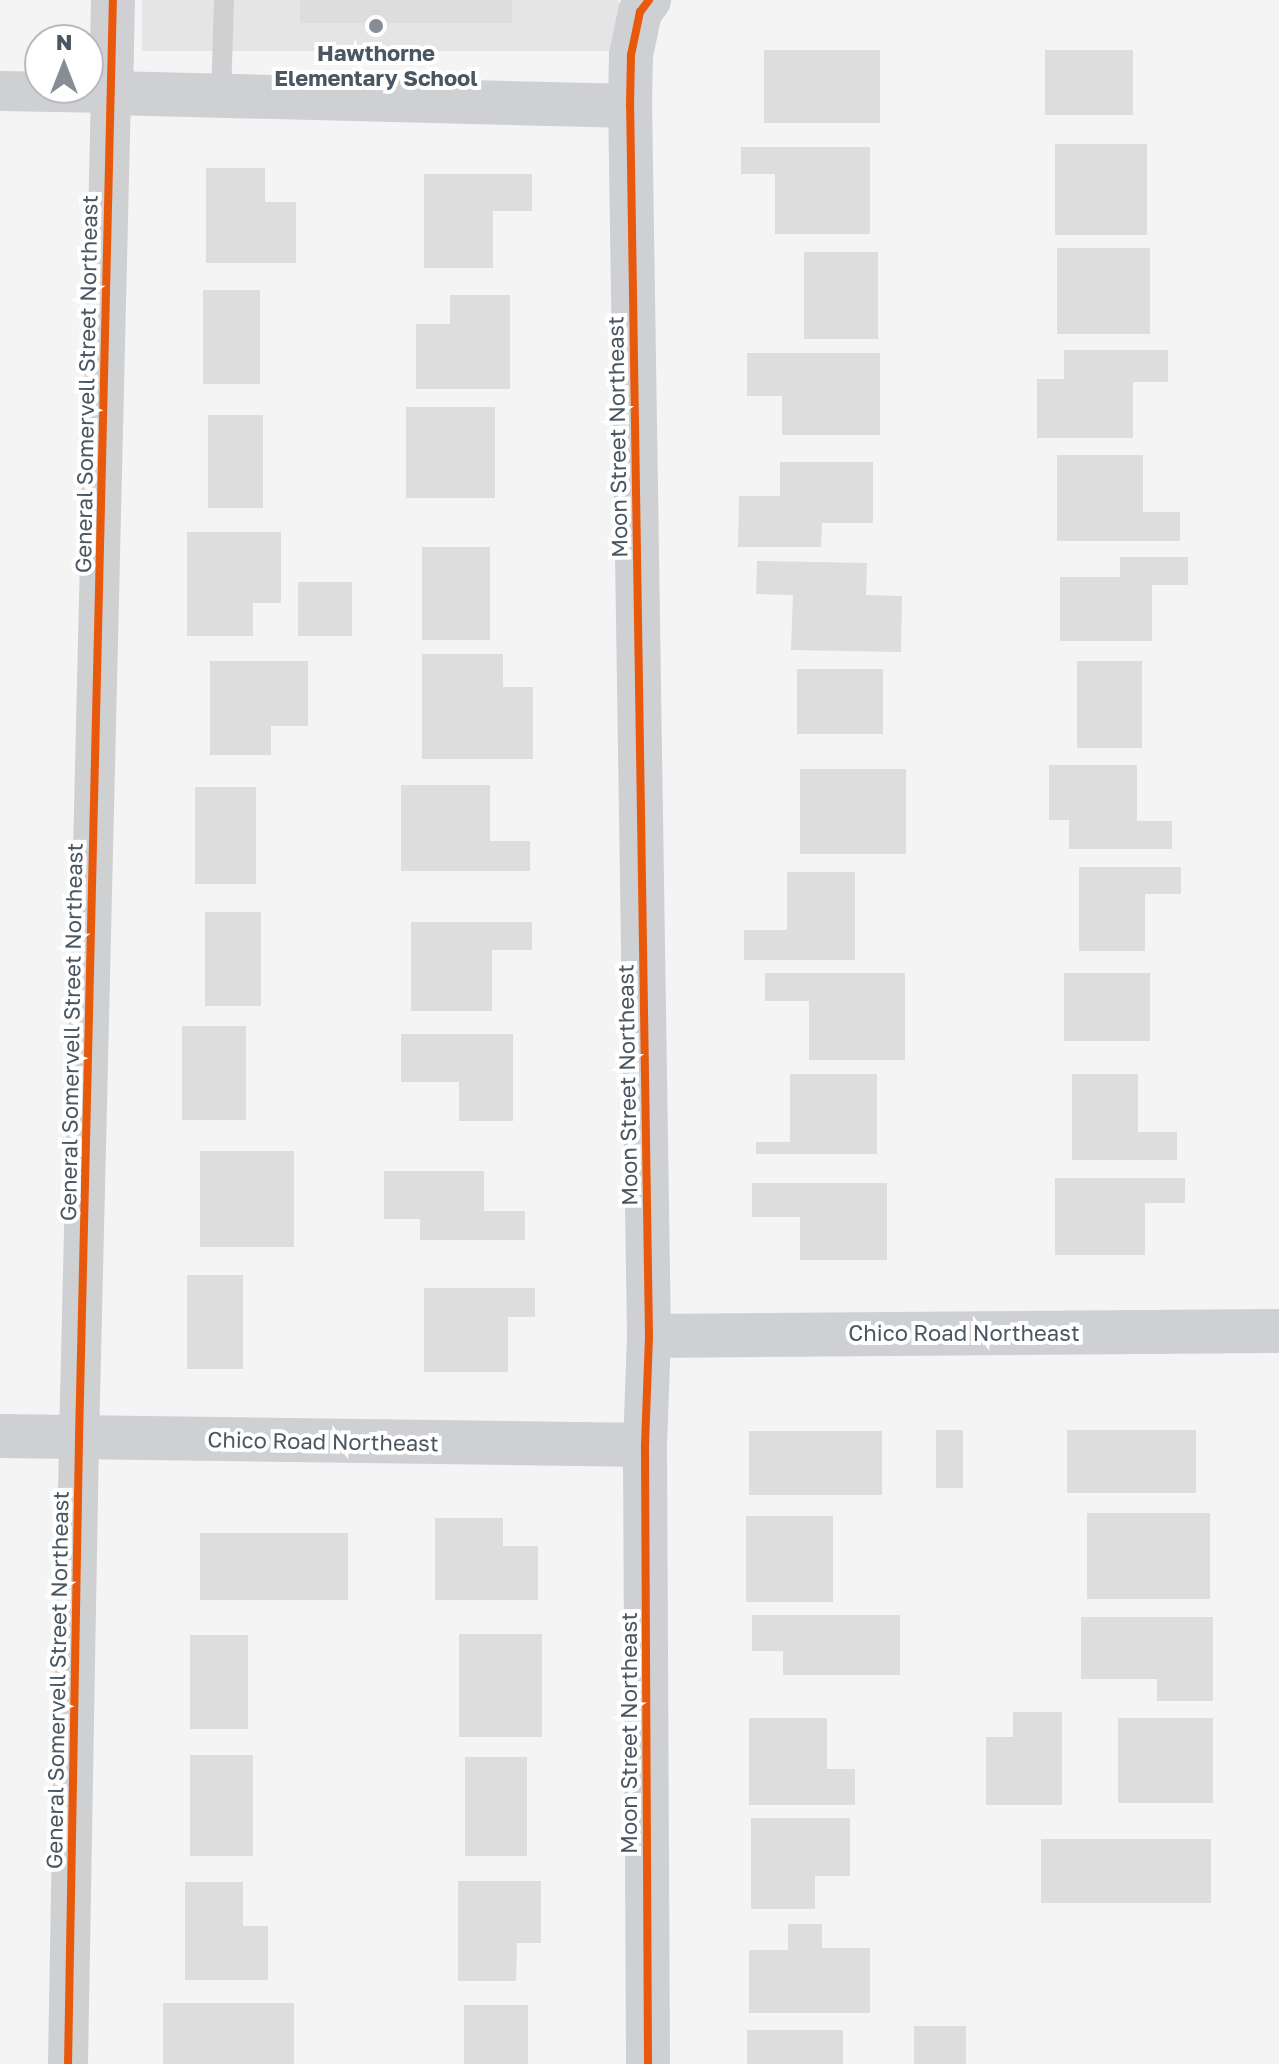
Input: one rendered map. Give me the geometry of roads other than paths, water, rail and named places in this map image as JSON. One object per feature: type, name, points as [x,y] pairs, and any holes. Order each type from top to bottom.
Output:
[{"type":"street","name":"General Somervell Street Northeast","points":[[68,2064],[79,1438],[113,0]]},
{"type":"street","name":"Moon Street Northeast","points":[[648,2064],[645,1445],[649,1336],[630,106],[631,55],[640,12],[649,0]]},
{"type":"street","points":[[0,91],[630,106]]},
{"type":"street","name":"Chico Road Northeast","points":[[649,1336],[1279,1331]]},
{"type":"street","name":"Chico Road Northeast","points":[[0,1436],[645,1445]]},
{"type":"lane","points":[[221,96],[224,0]]},
{"type":"place","name":"Hawthorne Elementary School","points":[[376,26]]}]
